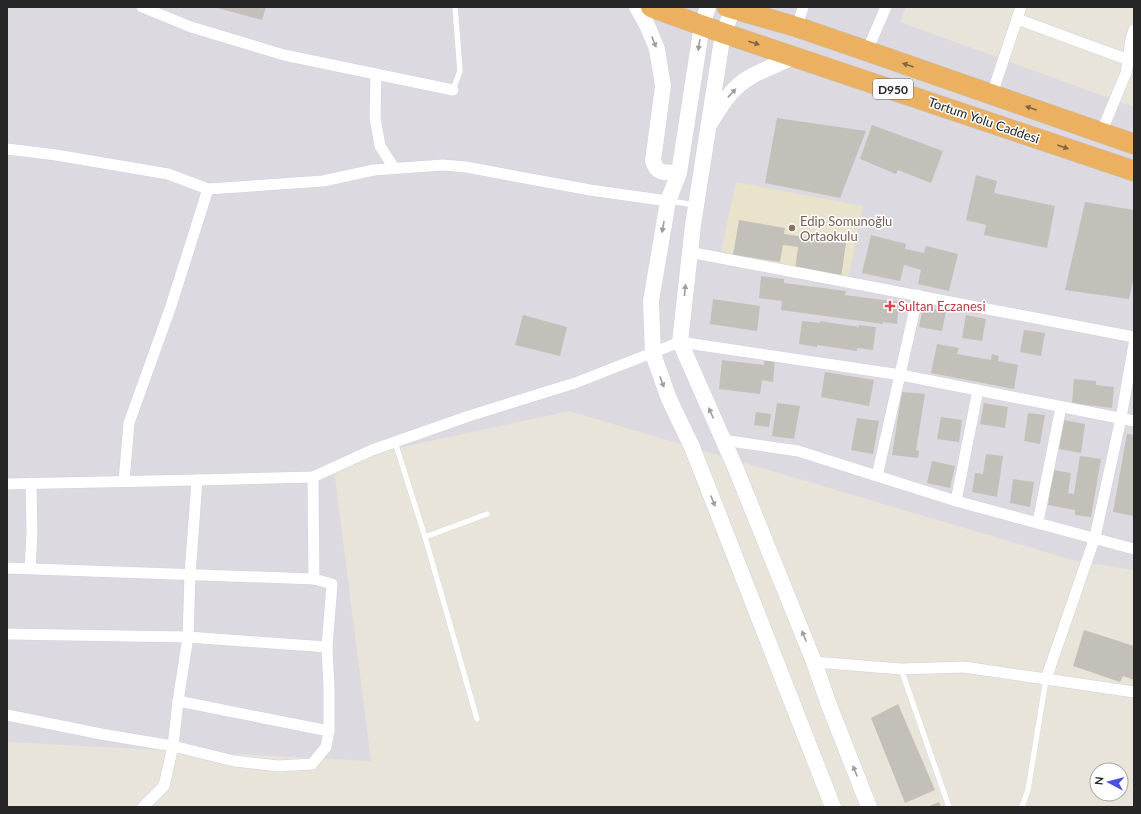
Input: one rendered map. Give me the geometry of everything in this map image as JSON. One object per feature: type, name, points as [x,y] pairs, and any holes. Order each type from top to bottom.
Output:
[{"type":"highway","name":"Tortum Yolu Caddesi","points":[[652,7],[705,16],[723,33],[1134,171]]},
{"type":"highway","name":"Tortum Yolu Caddesi","points":[[730,8],[797,27],[1134,144]]},
{"type":"main road","points":[[637,7],[647,25],[657,50],[663,86],[653,161],[655,168],[659,171],[679,173]]},
{"type":"main road","points":[[730,8],[723,33],[696,205],[689,252],[680,342],[736,469],[814,662],[829,705],[870,807]]},
{"type":"main road","points":[[705,16],[679,173],[668,201],[651,301],[653,354],[669,398],[692,448],[833,807]]},
{"type":"main road","points":[[709,125],[731,92],[754,75],[795,56]]},
{"type":"street","points":[[142,7],[192,27],[284,55],[453,90]]},
{"type":"street","points":[[797,27],[803,7]]},
{"type":"street","points":[[867,51],[886,7]]},
{"type":"street","points":[[992,94],[1021,7]]},
{"type":"street","points":[[1017,20],[1131,60]]},
{"type":"street","points":[[1101,132],[1131,60],[1131,39],[1134,30]]},
{"type":"street","points":[[376,74],[375,117],[380,146],[394,168]]},
{"type":"street","points":[[7,149],[56,155],[168,174],[208,189],[323,181],[374,170],[437,165],[466,167],[590,190],[668,201]]},
{"type":"street","points":[[124,481],[129,423],[171,306],[208,189]]},
{"type":"street","points":[[689,252],[1134,337]]},
{"type":"street","points":[[877,476],[918,295]]},
{"type":"street","points":[[7,484],[313,477],[372,450],[469,416],[575,383],[653,354],[680,342],[901,375],[1134,421]]},
{"type":"street","points":[[1046,679],[1095,537],[1121,418],[1134,344]]},
{"type":"street","points":[[956,501],[978,390]]},
{"type":"street","points":[[1038,522],[1061,407]]},
{"type":"street","points":[[723,440],[798,451],[956,501],[1095,537],[1134,549]]},
{"type":"street","points":[[313,477],[314,580]]},
{"type":"street","points":[[143,807],[164,786],[173,746],[188,637],[190,575],[197,480]]},
{"type":"street","points":[[30,568],[32,534],[31,483]]},
{"type":"street","points":[[7,568],[314,580],[332,584],[327,647],[329,731],[326,747],[312,764],[278,766],[234,761],[173,746],[101,734],[7,715]]},
{"type":"street","points":[[7,634],[188,637],[327,647]]},
{"type":"street","points":[[814,662],[901,669],[964,667],[1134,692]]},
{"type":"street","points":[[178,701],[329,731]]},
{"type":"lane","points":[[453,90],[460,71],[455,7]]},
{"type":"lane","points":[[668,201],[696,205]]},
{"type":"lane","points":[[395,442],[477,719]]},
{"type":"lane","points":[[424,537],[487,514]]},
{"type":"lane","points":[[901,669],[949,807]]},
{"type":"lane","points":[[1022,807],[1028,790],[1046,679]]},
{"type":"shaded area","points":[[7,7],[906,7],[900,22],[1134,107],[1134,570],[1076,561],[569,411],[333,462],[371,761],[7,742]]},
{"type":"shaded area","name":"Edip Somunoğlu Ortaokulu","points":[[736,182],[863,206],[848,280],[790,268],[721,251]]},
{"type":"building","points":[[214,7],[266,7],[262,20]]},
{"type":"building","points":[[777,118],[866,131],[840,198],[765,183]]},
{"type":"building","points":[[872,125],[943,151],[931,183],[898,170],[896,174],[860,159]]},
{"type":"building","points":[[976,175],[997,181],[994,193],[1055,206],[1047,248],[984,235],[986,225],[966,220]]},
{"type":"building","points":[[1085,202],[1134,210],[1134,276],[1129,299],[1065,290]]},
{"type":"building","points":[[739,220],[785,228],[784,234],[846,243],[841,278],[795,270],[798,247],[783,245],[780,262],[733,255]]},
{"type":"building","points":[[871,235],[906,244],[905,249],[924,253],[926,246],[958,254],[949,291],[918,284],[921,270],[904,265],[900,281],[862,273]]},
{"type":"building","points":[[761,276],[784,279],[784,283],[846,291],[845,295],[899,302],[897,324],[883,322],[883,324],[781,310],[782,301],[759,298]]},
{"type":"building","points":[[713,299],[760,306],[757,331],[710,324]]},
{"type":"building","points":[[923,307],[946,311],[942,331],[919,327]]},
{"type":"building","points":[[523,315],[567,327],[560,356],[515,345]]},
{"type":"building","points":[[966,315],[986,319],[982,341],[962,338]]},
{"type":"building","points":[[802,321],[820,323],[820,321],[859,327],[859,325],[876,327],[873,350],[857,348],[857,351],[799,344]]},
{"type":"building","points":[[1024,330],[1045,333],[1041,356],[1020,352]]},
{"type":"building","points":[[937,344],[959,348],[957,354],[991,360],[992,354],[999,356],[998,361],[1018,365],[1014,389],[931,373]]},
{"type":"building","points":[[765,357],[775,358],[773,382],[762,380],[760,394],[719,389],[722,360],[764,365]]},
{"type":"building","points":[[825,372],[874,380],[869,406],[821,397]]},
{"type":"building","points":[[1074,379],[1096,381],[1096,385],[1114,387],[1112,408],[1072,403]]},
{"type":"building","points":[[902,392],[925,394],[916,450],[919,451],[918,458],[892,455]]},
{"type":"building","points":[[777,403],[800,406],[794,439],[772,436]]},
{"type":"building","points":[[984,403],[1008,407],[1005,428],[980,424]]},
{"type":"building","points":[[756,412],[771,414],[769,427],[754,425]]},
{"type":"building","points":[[1028,413],[1045,415],[1040,444],[1024,441]]},
{"type":"building","points":[[941,417],[962,420],[959,442],[937,439]]},
{"type":"building","points":[[857,418],[879,421],[873,454],[851,450]]},
{"type":"building","points":[[1064,420],[1085,424],[1081,453],[1059,449]]},
{"type":"building","points":[[1127,434],[1134,435],[1134,516],[1113,512]]},
{"type":"building","points":[[986,454],[1003,456],[997,497],[972,492],[975,473],[983,474]]},
{"type":"building","points":[[1080,456],[1101,459],[1091,517],[1075,515],[1075,510],[1048,505],[1053,470],[1071,473],[1068,493],[1074,494]]},
{"type":"building","points":[[932,461],[955,466],[950,488],[927,483]]},
{"type":"building","points":[[1013,479],[1034,482],[1030,507],[1010,503]]},
{"type":"building","points":[[1084,630],[1134,646],[1134,680],[1123,676],[1120,682],[1073,666]]},
{"type":"building","points":[[898,704],[935,790],[905,803],[871,718]]},
{"type":"building","points":[[939,802],[941,807],[927,807]]},
{"type":"place","name":"Edip Somunoğlu Ortaokulu","points":[[792,228]]},
{"type":"place","name":"Sultan Eczanesi","points":[[890,306]]}]
